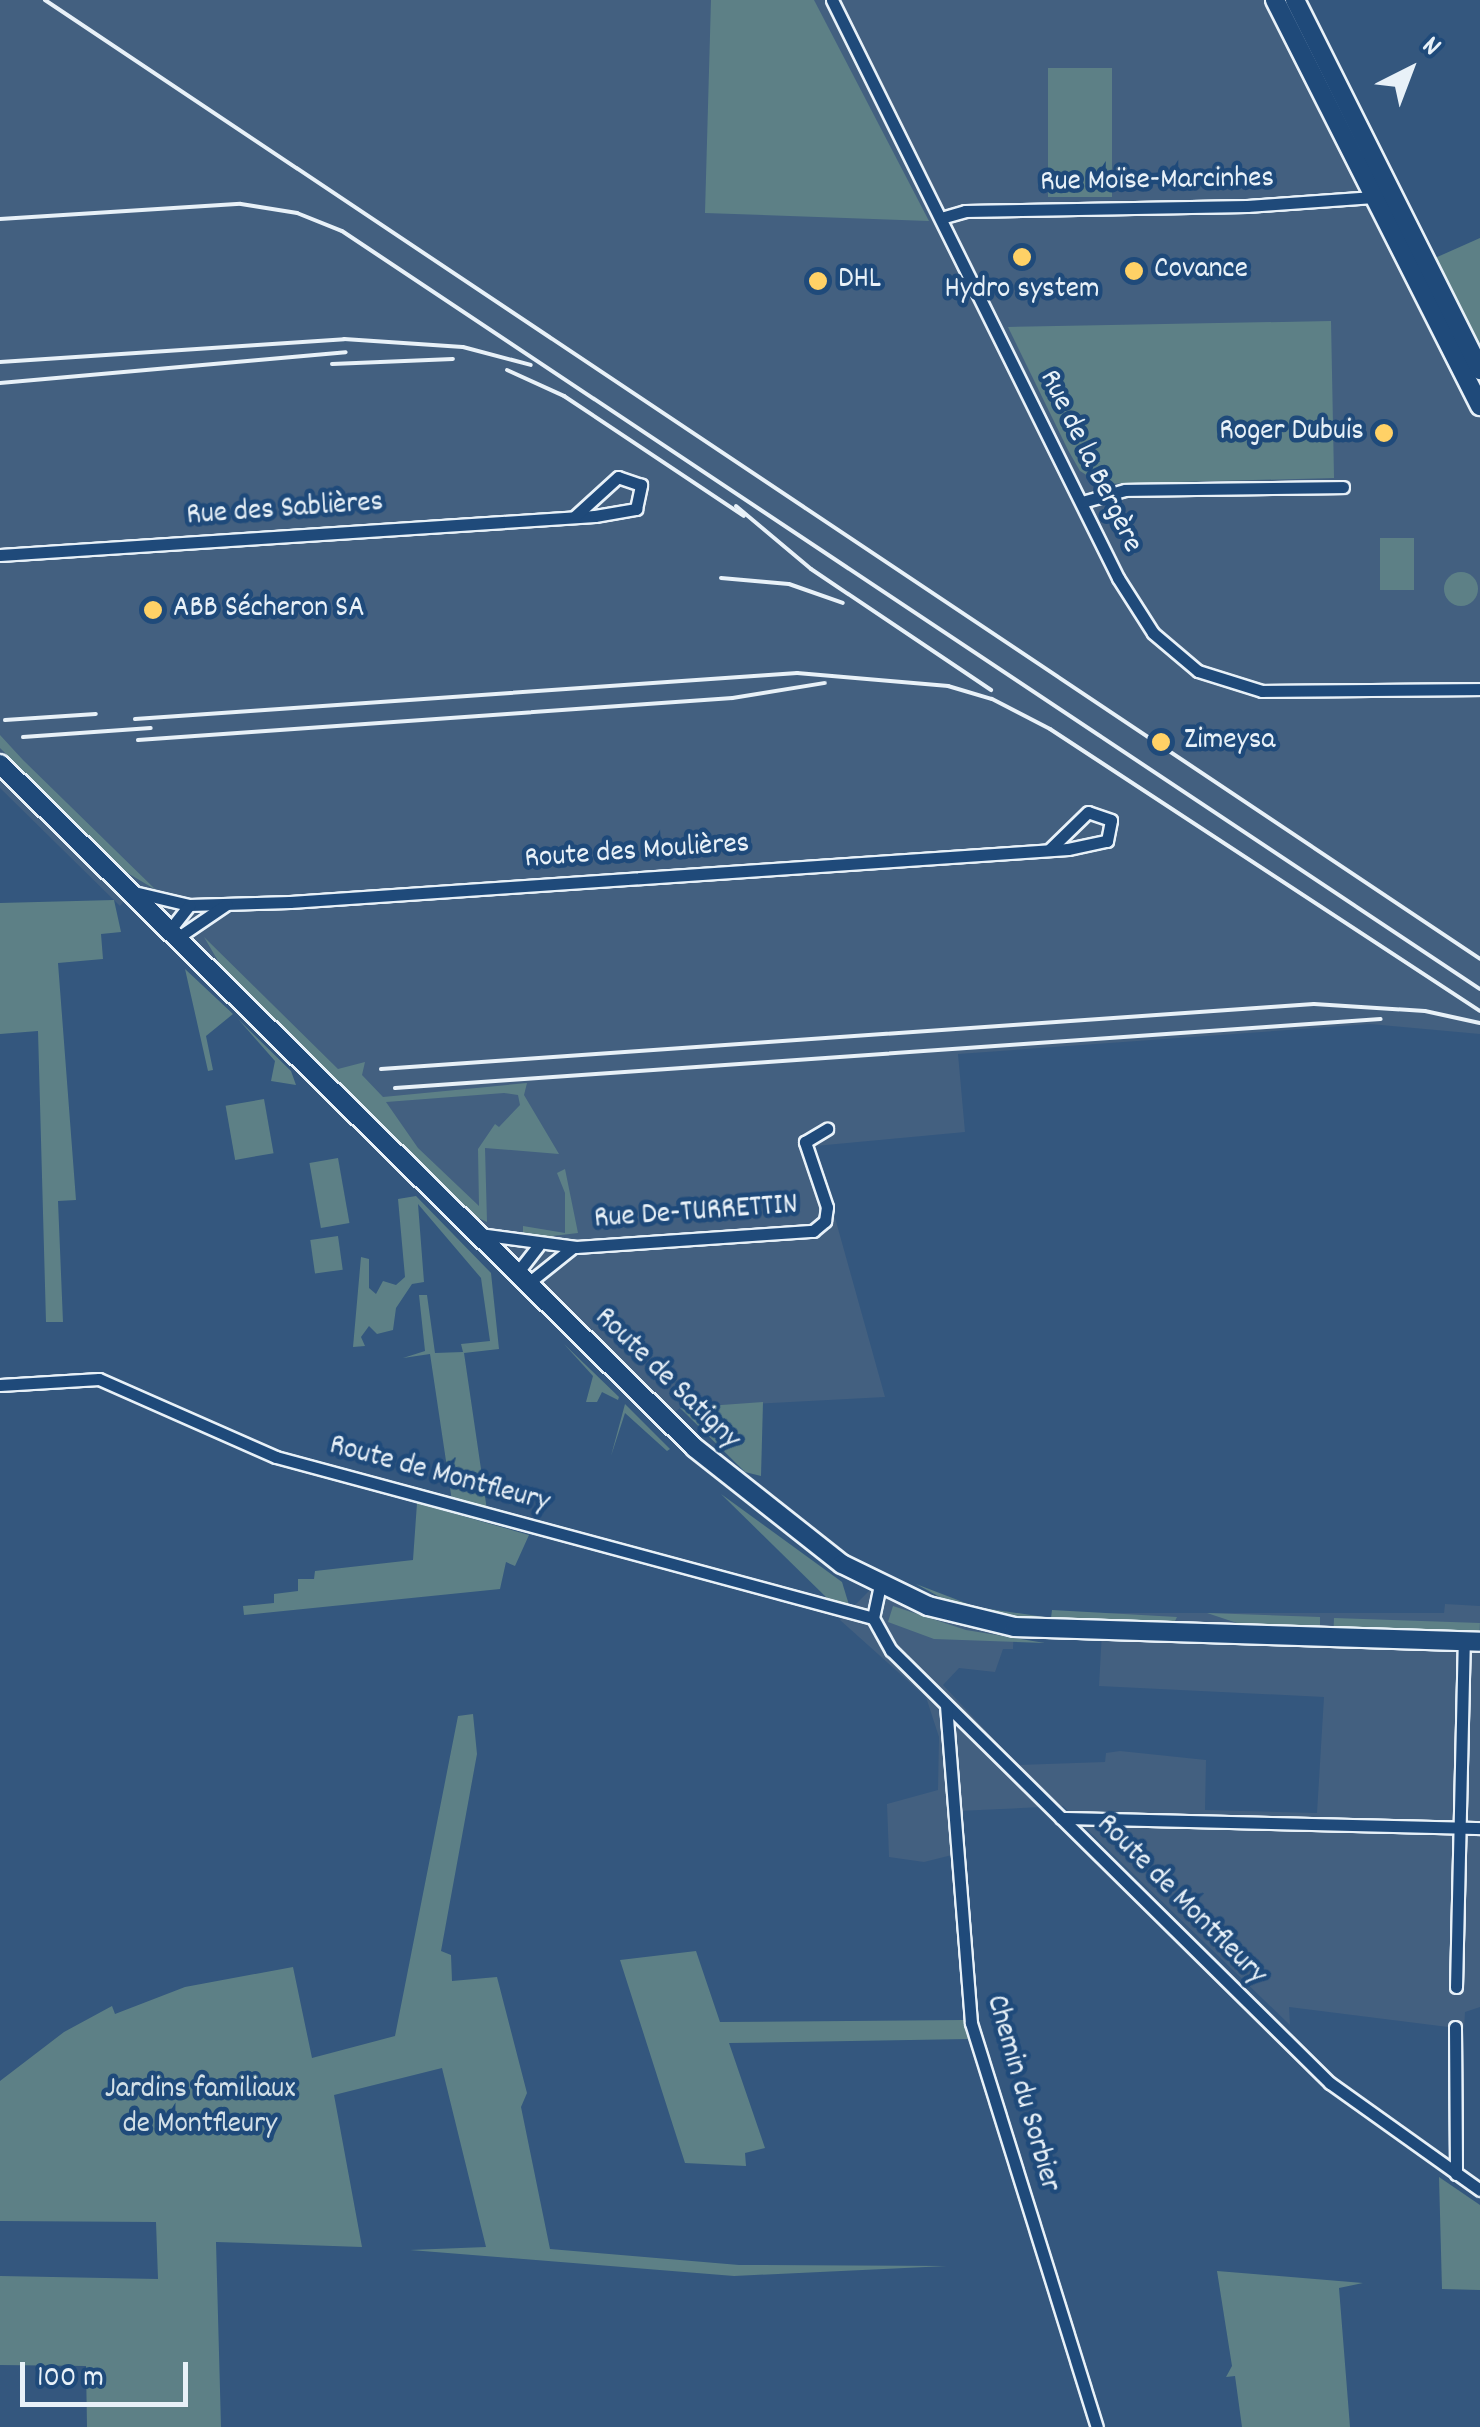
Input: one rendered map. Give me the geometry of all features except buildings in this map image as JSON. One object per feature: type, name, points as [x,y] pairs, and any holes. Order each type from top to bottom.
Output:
[{"type":"street","name":"Rue de la Bergère","points":[[832,0],[1142,620],[1168,649],[1214,678],[1280,693],[1480,689]]},
{"type":"street","points":[[1275,0],[1480,406]]},
{"type":"street","points":[[1295,0],[1480,370]]},
{"type":"street","name":"Rue Moïse-Marcinhes","points":[[941,218],[965,211],[1247,206],[1374,197]]},
{"type":"street","name":"Rue des Sablières","points":[[0,555],[574,516],[632,511],[642,500],[642,485],[618,478],[574,516]]},
{"type":"street","points":[[1082,502],[1125,490],[1343,486]]},
{"type":"street","name":"Route de Satigny","points":[[0,764],[727,1477],[812,1544],[880,1585],[964,1617],[1036,1630],[1472,1642]]},
{"type":"street","name":"Route des Moulières","points":[[190,904],[1050,849],[1102,844],[1112,834],[1111,820],[1088,812],[1050,849]]},
{"type":"street","points":[[127,889],[190,904],[173,934]]},
{"type":"street","points":[[173,934],[228,904]]},
{"type":"street","name":"Rue De-TURRETTIN","points":[[475,1232],[538,1246],[576,1246],[819,1229],[827,1207],[805,1142],[827,1130]]},
{"type":"street","points":[[522,1278],[538,1246]]},
{"type":"street","name":"Rue De-TURRETTIN","points":[[522,1278],[576,1246]]},
{"type":"street","name":"Route de Montfleury","points":[[0,1384],[99,1378],[240,1444],[302,1465],[873,1618],[890,1650],[1330,2083],[1480,2190]]},
{"type":"street","points":[[873,1618],[880,1585]]},
{"type":"street","points":[[1456,1987],[1472,1642]]},
{"type":"street","name":"Chemin du Sorbier","points":[[946,1704],[971,2023],[1097,2427]]},
{"type":"street","points":[[1061,1818],[1480,1828]]},
{"type":"street","points":[[1455,2026],[1456,2174]]},
{"type":"shaded area","points":[[0,0],[1305,0],[1480,347],[1480,1034],[1370,1024],[958,1054],[965,1132],[815,1146],[885,1397],[680,1408],[660,1424],[125,900],[120,906],[0,788]]},
{"type":"shaded area","points":[[871,1589],[1014,1625],[1013,1649],[1003,1649],[995,1672],[959,1668],[943,1685],[1018,1765],[1105,1762],[1106,1753],[1120,1751],[1206,1760],[1205,1810],[1317,1813],[1324,1697],[1099,1686],[1103,1613],[1444,1613],[1445,1604],[1480,1606],[1480,2007],[1465,2012],[1464,2029],[1289,2007],[1290,2025],[1063,1806],[958,1811],[960,1853],[924,1862],[889,1857],[887,1804],[938,1790],[939,1737],[926,1697],[840,1620]]},
{"type":"green space","points":[[711,0],[814,0],[929,221],[705,213]]},
{"type":"green space","points":[[1048,68],[1112,68],[1112,197],[1048,197]]},
{"type":"green space","points":[[1480,238],[1480,347],[1435,258]]},
{"type":"green space","points":[[1331,321],[1334,478],[1101,484],[1080,471],[1008,327]]},
{"type":"green space","points":[[1380,538],[1414,538],[1414,590],[1380,590]]},
{"type":"green space","points":[[1461,572],[1473,577],[1478,589],[1473,601],[1461,606],[1449,601],[1444,589],[1449,577]]},
{"type":"green space","points":[[0,735],[156,890],[126,872],[0,748]]},
{"type":"green space","points":[[114,900],[121,932],[101,934],[103,959],[58,963],[76,1200],[58,1201],[63,1322],[46,1322],[38,1031],[0,1034],[0,903]]},
{"type":"green space","points":[[204,937],[338,1069],[365,1062],[362,1075],[383,1097],[527,1083],[524,1095],[559,1154],[485,1148],[487,1222],[476,1217],[221,966]],"holes":[[[518,1095],[520,1105],[499,1127],[495,1124],[478,1149],[479,1206],[418,1148],[386,1102]]]},
{"type":"green space","points":[[185,969],[233,1014],[206,1036],[213,1070],[208,1071]]},
{"type":"green space","points":[[238,1019],[291,1071],[296,1085],[271,1081],[275,1061]]},
{"type":"green space","points":[[264,1099],[274,1153],[235,1160],[226,1106]]},
{"type":"green space","points":[[338,1158],[349,1223],[321,1228],[309,1163]]},
{"type":"green space","points":[[565,1169],[578,1233],[535,1238],[523,1235],[523,1226],[565,1233],[565,1193],[557,1173]]},
{"type":"green space","points":[[416,1196],[491,1273],[499,1349],[464,1353],[487,1510],[452,1501],[430,1354],[403,1358],[425,1351],[419,1295],[427,1295],[435,1353],[463,1352],[461,1344],[490,1341],[481,1278],[418,1204],[424,1282],[412,1284],[396,1308],[393,1330],[377,1334],[369,1326],[361,1337],[365,1346],[353,1347],[361,1257],[369,1259],[369,1288],[376,1294],[383,1281],[396,1285],[405,1277],[398,1199]]},
{"type":"green space","points":[[338,1236],[343,1270],[315,1274],[310,1240]]},
{"type":"green space","points":[[564,1344],[618,1400],[602,1392],[597,1402],[586,1402],[593,1376]]},
{"type":"green space","points":[[763,1402],[761,1476],[745,1472],[680,1408]]},
{"type":"green space","points":[[625,1404],[670,1449],[667,1451],[625,1413],[611,1456]]},
{"type":"green space","points":[[721,1494],[842,1582],[849,1605],[829,1600]]},
{"type":"green space","points":[[417,1503],[529,1535],[515,1566],[506,1562],[500,1589],[244,1615],[243,1606],[274,1603],[274,1594],[298,1591],[298,1579],[314,1579],[315,1571],[413,1560]]},
{"type":"green space","points":[[916,1584],[976,1607],[1051,1618],[1052,1610],[1177,1617],[1174,1623],[1057,1620],[1006,1615],[947,1601]]},
{"type":"green space","points":[[893,1606],[966,1630],[1045,1643],[934,1639],[888,1622]]},
{"type":"green space","points":[[1207,1613],[1320,1617],[1320,1626],[1237,1623]]},
{"type":"green space","points":[[1334,1618],[1480,1623],[1480,1632],[1334,1627]]},
{"type":"green space","name":"Jardins familiaux de Montfleury","points":[[473,1714],[477,1754],[441,1951],[451,1955],[452,1981],[497,1977],[527,2093],[521,2107],[550,2249],[739,2265],[947,2266],[734,2276],[410,2250],[486,2247],[442,2068],[334,2095],[362,2247],[216,2242],[221,2427],[87,2427],[86,2366],[0,2365],[0,2276],[158,2279],[156,2222],[0,2221],[0,2081],[64,2032],[112,2006],[115,2014],[185,1987],[293,1967],[312,2058],[395,2036],[458,1716]]},
{"type":"green space","points":[[696,1951],[720,2022],[964,2020],[969,2039],[729,2043],[765,2148],[745,2153],[746,2166],[685,2163],[620,1960]]},
{"type":"green space","points":[[1439,2177],[1480,2205],[1480,2290],[1442,2289]]},
{"type":"green space","points":[[1217,2271],[1363,2283],[1339,2288],[1350,2427],[1242,2427],[1235,2376],[1226,2377],[1232,2366]]},
{"type":"railway","points":[[45,0],[1480,959]]},
{"type":"railway","points":[[0,219],[241,204],[297,213],[342,231],[1480,989]]},
{"type":"railway","points":[[0,362],[344,339],[463,347],[531,365]]},
{"type":"railway","points":[[0,383],[346,352]]},
{"type":"railway","points":[[332,364],[453,359]]},
{"type":"railway","points":[[507,370],[564,396],[744,516]]},
{"type":"railway","points":[[736,506],[811,569],[991,690]]},
{"type":"railway","points":[[721,578],[789,584],[843,603]]},
{"type":"railway","points":[[135,719],[797,673],[948,686],[992,699],[1050,729],[1480,1011]]},
{"type":"railway","points":[[138,740],[733,698],[825,683]]},
{"type":"railway","points":[[5,720],[96,714]]},
{"type":"railway","points":[[23,737],[151,728]]},
{"type":"railway","points":[[381,1069],[1314,1004],[1425,1011],[1480,1023]]},
{"type":"railway","points":[[395,1088],[1381,1019]]},
{"type":"place","name":"Hydro system","points":[[1022,257]]},
{"type":"place","name":"Covance","points":[[1134,271]]},
{"type":"place","name":"DHL","points":[[818,281]]},
{"type":"place","name":"Roger Dubuis","points":[[1384,433]]},
{"type":"place","name":"ABB Sécheron SA","points":[[153,610]]},
{"type":"place","name":"Zimeysa","points":[[1161,742]]}]
